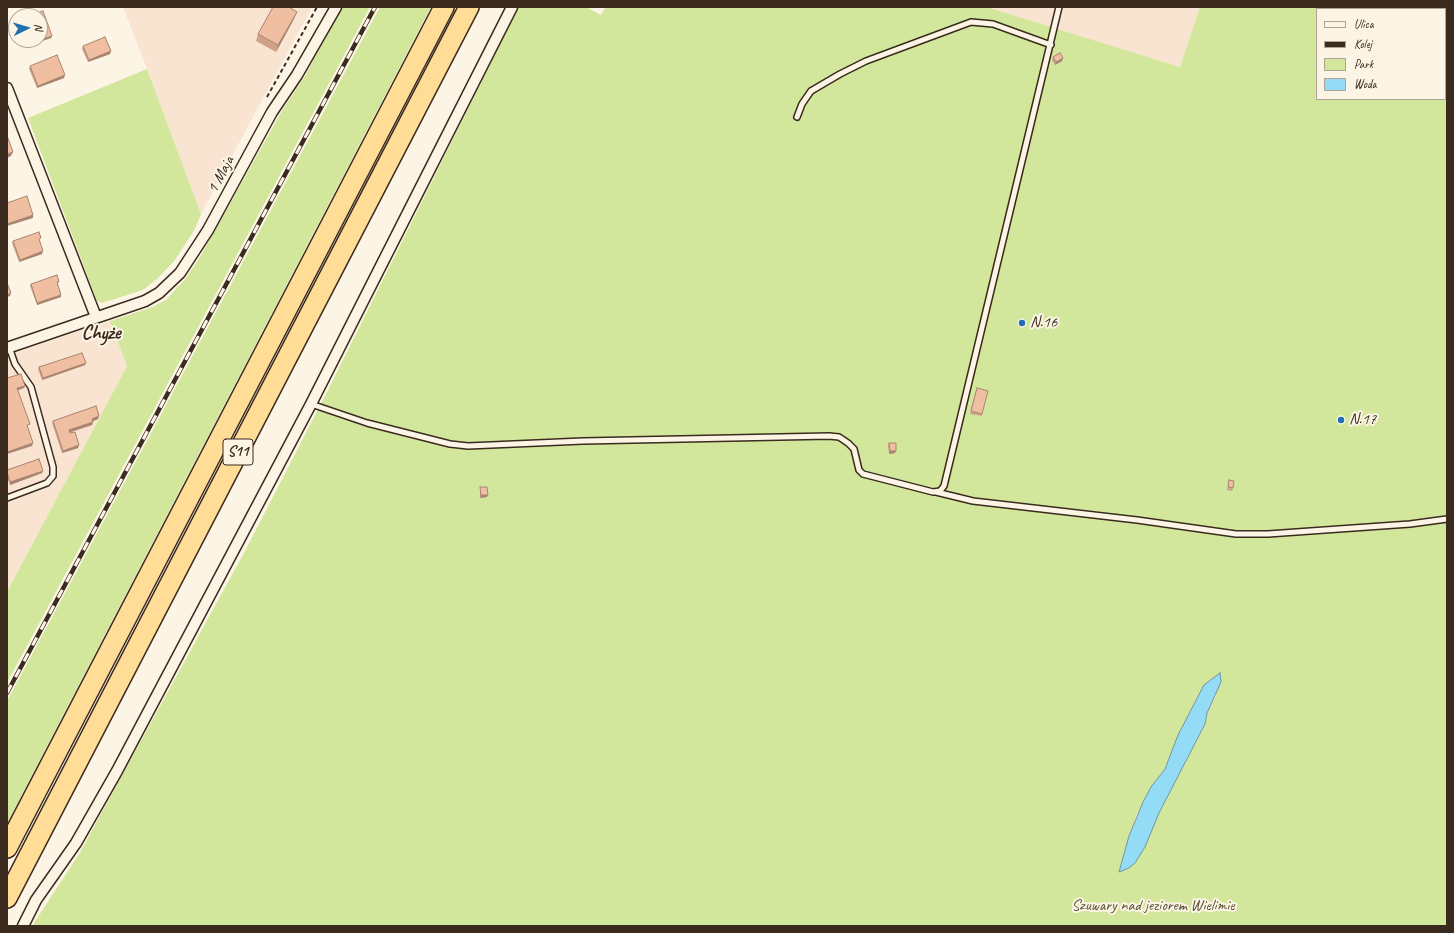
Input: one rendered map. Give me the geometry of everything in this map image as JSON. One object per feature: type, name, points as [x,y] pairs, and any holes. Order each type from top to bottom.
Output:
[{"type":"highway","name":"S11","points":[[7,848],[444,7]]},
{"type":"highway","name":"S11","points":[[7,898],[469,7]]},
{"type":"street","name":"1 Maja","points":[[8,347],[145,301],[159,293],[180,273],[208,230],[272,112],[301,69],[336,7]]},
{"type":"street","points":[[23,926],[36,900],[76,842],[117,771],[311,404],[512,7]]},
{"type":"street","points":[[7,88],[96,317]]},
{"type":"lane","points":[[933,492],[940,491],[944,486],[1060,7]]},
{"type":"lane","points":[[796,118],[802,104],[811,91],[840,74],[866,62],[971,22],[993,24],[1050,45]]},
{"type":"lane","points":[[7,498],[47,483],[53,476],[53,467],[31,387],[15,364],[8,347]]},
{"type":"lane","points":[[311,404],[367,423],[450,444],[468,446],[583,441],[839,437],[854,449],[859,470],[863,474],[933,492],[974,501],[1243,535],[1410,524],[1447,519]]},
{"type":"path","points":[[266,99],[317,7]]},
{"type":"shaded area","points":[[123,7],[312,7],[201,214],[147,69]]},
{"type":"shaded area","points":[[987,7],[1200,7],[1180,67]]},
{"type":"shaded area","points":[[110,321],[127,366],[7,592],[7,355]]},
{"type":"green space","points":[[342,7],[370,7],[7,683],[7,592],[127,366],[110,321],[150,308],[166,300],[186,278],[200,257],[283,109],[305,76]]},
{"type":"green space","points":[[380,7],[431,7],[7,823],[7,701]]},
{"type":"green space","name":"Szuwary nad jeziorem Wielimie","points":[[519,7],[586,7],[601,15],[606,7],[987,7],[1180,67],[1200,7],[1447,7],[1447,926],[32,926],[79,854],[245,551],[327,392]],"holes":[[[1204,685],[1216,695],[1207,713],[1205,724],[1159,813],[1145,847],[1135,863],[1129,868],[1119,871],[1136,816],[1151,787],[1165,769],[1178,735]]]},
{"type":"green space","points":[[147,69],[201,214],[195,229],[175,260],[158,278],[143,290],[102,303],[97,301],[28,118]]},
{"type":"water","points":[[1220,673],[1221,682],[1207,713],[1205,724],[1159,813],[1145,847],[1135,863],[1129,868],[1119,872],[1129,836],[1143,802],[1151,787],[1165,769],[1178,735],[1204,685]]},
{"type":"building","points":[[273,7],[289,7],[297,12],[278,45],[258,34]]},
{"type":"building","points":[[48,25],[52,36],[48,37]]},
{"type":"building","points":[[105,37],[111,51],[89,60],[83,46]]},
{"type":"building","points":[[1060,53],[1063,58],[1056,62],[1053,57]]},
{"type":"building","points":[[57,55],[65,75],[38,86],[30,66]]},
{"type":"building","points":[[7,138],[13,152],[7,154]]},
{"type":"building","points":[[27,196],[33,215],[7,224],[7,203]]},
{"type":"building","points":[[39,232],[41,238],[39,239],[43,251],[20,260],[13,241]]},
{"type":"building","points":[[57,275],[59,282],[57,282],[61,295],[37,303],[31,284]]},
{"type":"building","points":[[7,283],[11,293],[7,295]]},
{"type":"building","points":[[82,353],[86,363],[43,378],[39,367]]},
{"type":"building","points":[[21,374],[25,386],[17,388],[30,424],[27,425],[33,443],[7,452],[7,378]]},
{"type":"building","points":[[977,388],[988,391],[982,414],[971,411]]},
{"type":"building","points":[[96,406],[99,416],[92,419],[93,422],[69,430],[70,433],[75,432],[79,445],[63,451],[53,421]]},
{"type":"building","points":[[889,443],[896,443],[896,451],[890,451]]},
{"type":"building","points":[[39,459],[43,471],[10,482],[7,470]]},
{"type":"building","points":[[1229,480],[1234,481],[1233,488],[1228,487]]},
{"type":"building","points":[[480,487],[487,487],[488,495],[481,495]]},
{"type":"railway","points":[[7,693],[375,7]]},
{"type":"place","name":"N.16","points":[[1022,323]]},
{"type":"place","name":"N.17","points":[[1341,420]]},
{"type":"district","name":"Chyże","points":[[101,334]]}]
